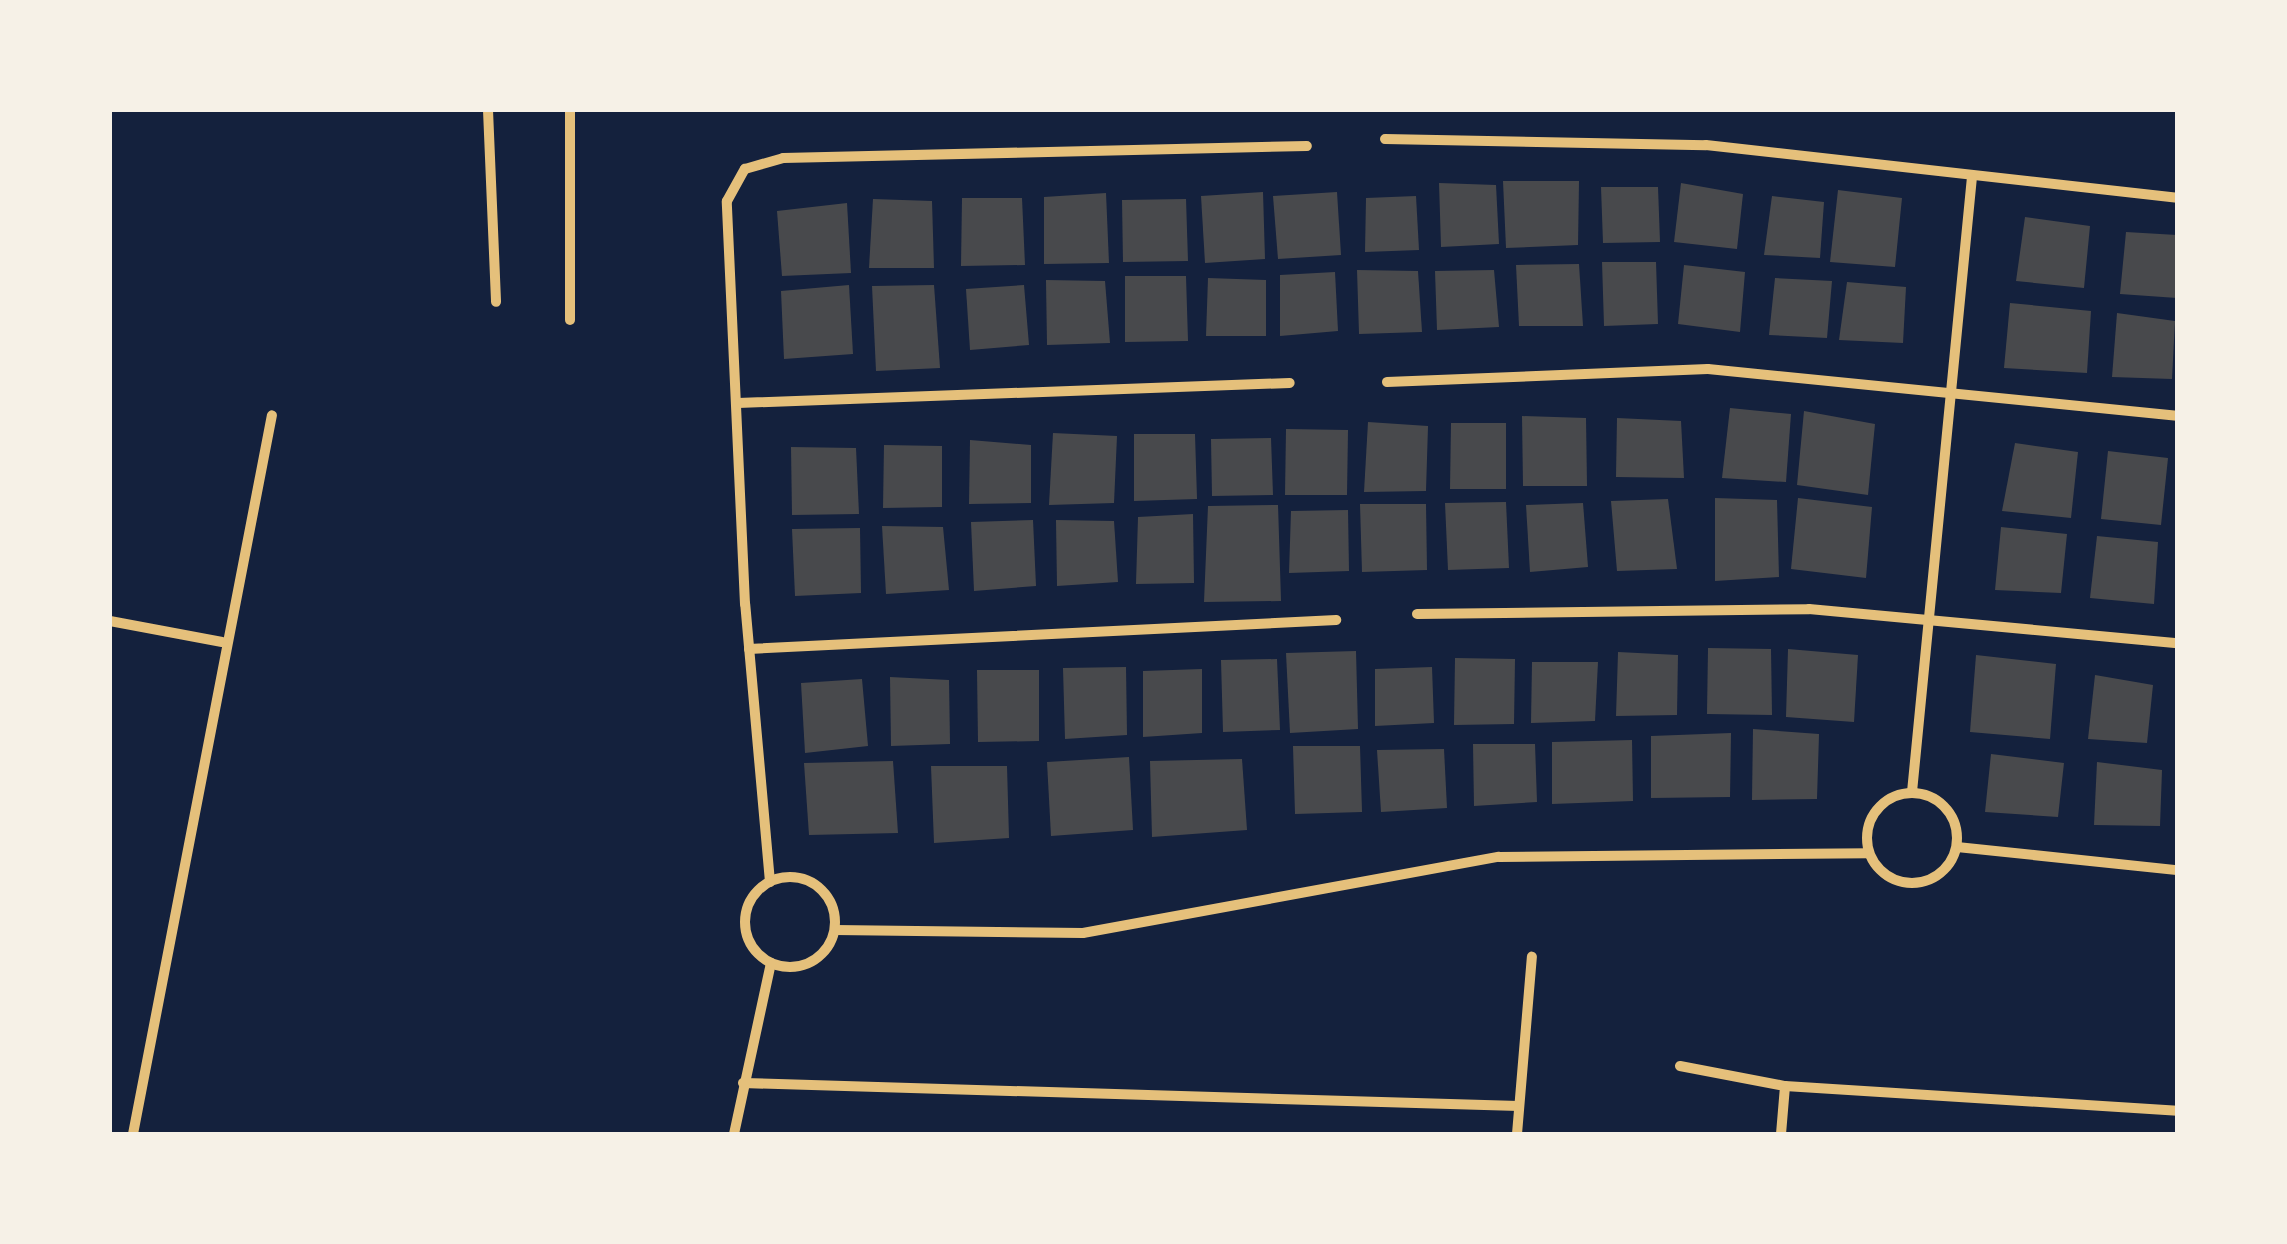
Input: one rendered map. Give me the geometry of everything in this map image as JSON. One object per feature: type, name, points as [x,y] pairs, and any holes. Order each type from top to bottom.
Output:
[{"type":"street","points":[[488,110],[496,302]]},
{"type":"street","points":[[570,110],[570,320]]},
{"type":"street","points":[[1385,138],[1706,145],[2177,198]]},
{"type":"street","points":[[835,930],[816,959],[770,963],[750,943],[746,916],[770,882],[749,649],[727,200],[745,169],[784,158],[1307,146]]},
{"type":"street","points":[[1912,792],[1932,618],[1972,177]]},
{"type":"street","points":[[1387,382],[1708,368],[2177,416]]},
{"type":"street","points":[[738,404],[1290,383]]},
{"type":"street","points":[[133,1134],[222,642],[272,415]]},
{"type":"street","points":[[1417,614],[1790,609],[1932,618],[2177,643]]},
{"type":"street","points":[[749,649],[1336,620]]},
{"type":"street","points":[[110,621],[222,642]]},
{"type":"street","points":[[1912,792],[1947,808],[1957,846]]},
{"type":"street","points":[[1869,853],[1874,812],[1912,792]]},
{"type":"street","points":[[835,930],[1082,934],[1499,857],[1869,853],[1896,881],[1915,884],[1934,878],[1957,846]]},
{"type":"street","points":[[1957,846],[2177,870]]},
{"type":"street","points":[[770,882],[798,878],[822,890],[835,930]]},
{"type":"street","points":[[1516,1134],[1532,957]]},
{"type":"street","points":[[734,1134],[770,963]]},
{"type":"street","points":[[1680,1066],[1785,1086],[2177,1111]]},
{"type":"street","points":[[742,1083],[1519,1106]]},
{"type":"street","points":[[1781,1134],[1785,1086]]},
{"type":"building","points":[[1503,181],[1579,181],[1578,245],[1506,248]]},
{"type":"building","points":[[1439,183],[1496,185],[1499,244],[1441,247]]},
{"type":"building","points":[[1681,183],[1743,194],[1737,249],[1674,242]]},
{"type":"building","points":[[1601,187],[1658,187],[1660,242],[1603,243]]},
{"type":"building","points":[[1838,190],[1902,198],[1895,267],[1830,262]]},
{"type":"building","points":[[1263,192],[1265,259],[1205,263],[1201,196]]},
{"type":"building","points":[[1337,192],[1341,255],[1278,259],[1273,196]]},
{"type":"building","points":[[1106,193],[1109,263],[1044,264],[1044,197]]},
{"type":"building","points":[[1416,196],[1419,250],[1365,252],[1366,198]]},
{"type":"building","points":[[1772,196],[1824,202],[1820,258],[1764,255]]},
{"type":"building","points":[[962,198],[1022,198],[1025,265],[961,266]]},
{"type":"building","points":[[873,199],[932,201],[934,268],[869,268]]},
{"type":"building","points":[[1186,199],[1188,261],[1123,262],[1122,200]]},
{"type":"building","points":[[847,203],[851,273],[782,276],[777,211]]},
{"type":"building","points":[[2025,217],[2090,226],[2084,288],[2016,281]]},
{"type":"building","points":[[2126,232],[2177,235],[2177,298],[2120,294]]},
{"type":"building","points":[[1602,262],[1656,262],[1658,324],[1604,326]]},
{"type":"building","points":[[1579,264],[1583,326],[1519,326],[1516,265]]},
{"type":"building","points":[[1684,265],[1745,272],[1740,332],[1678,324]]},
{"type":"building","points":[[1357,270],[1418,271],[1422,332],[1359,334]]},
{"type":"building","points":[[1494,270],[1499,327],[1437,330],[1435,271]]},
{"type":"building","points":[[1335,272],[1338,331],[1280,336],[1280,275]]},
{"type":"building","points":[[1125,276],[1186,276],[1188,341],[1125,342]]},
{"type":"building","points":[[1208,278],[1266,280],[1266,336],[1206,336]]},
{"type":"building","points":[[1775,278],[1832,281],[1827,338],[1769,335]]},
{"type":"building","points":[[1046,280],[1105,281],[1110,343],[1047,345]]},
{"type":"building","points":[[1847,282],[1906,287],[1903,343],[1839,340]]},
{"type":"building","points":[[849,285],[853,354],[784,359],[781,291]]},
{"type":"building","points":[[934,285],[940,368],[876,371],[872,286]]},
{"type":"building","points":[[1024,285],[1029,345],[970,350],[966,289]]},
{"type":"building","points":[[2010,303],[2091,311],[2087,373],[2004,368]]},
{"type":"building","points":[[2117,313],[2175,321],[2172,379],[2112,377]]},
{"type":"building","points":[[1730,408],[1791,414],[1786,482],[1722,478]]},
{"type":"building","points":[[1804,411],[1875,424],[1868,495],[1797,485]]},
{"type":"building","points":[[1522,416],[1586,418],[1587,486],[1523,486]]},
{"type":"building","points":[[1617,418],[1681,421],[1684,478],[1616,477]]},
{"type":"building","points":[[1368,422],[1428,426],[1426,491],[1364,492]]},
{"type":"building","points":[[1451,423],[1506,423],[1506,489],[1450,489]]},
{"type":"building","points":[[1286,429],[1348,430],[1347,495],[1285,495]]},
{"type":"building","points":[[1053,433],[1117,436],[1114,503],[1049,505]]},
{"type":"building","points":[[1134,434],[1195,434],[1197,499],[1134,501]]},
{"type":"building","points":[[1271,438],[1273,495],[1212,496],[1211,439]]},
{"type":"building","points":[[970,440],[1031,445],[1031,503],[969,504]]},
{"type":"building","points":[[2015,443],[2078,452],[2071,518],[2002,511]]},
{"type":"building","points":[[884,445],[942,446],[942,507],[883,508]]},
{"type":"building","points":[[791,447],[856,448],[859,514],[792,515]]},
{"type":"building","points":[[2108,451],[2168,458],[2161,525],[2101,519]]},
{"type":"building","points":[[1715,498],[1777,500],[1779,577],[1715,581]]},
{"type":"building","points":[[1798,498],[1872,507],[1866,578],[1791,569]]},
{"type":"building","points":[[1668,499],[1677,569],[1617,571],[1611,501]]},
{"type":"building","points":[[1506,502],[1509,568],[1448,570],[1445,503]]},
{"type":"building","points":[[1583,503],[1588,567],[1530,572],[1526,505]]},
{"type":"building","points":[[1360,504],[1426,504],[1427,570],[1362,572]]},
{"type":"building","points":[[1278,505],[1281,601],[1204,602],[1208,506]]},
{"type":"building","points":[[1348,510],[1349,571],[1289,573],[1291,511]]},
{"type":"building","points":[[1193,514],[1194,583],[1136,584],[1138,517]]},
{"type":"building","points":[[1033,520],[1036,586],[974,591],[971,522]]},
{"type":"building","points":[[1056,520],[1114,521],[1118,582],[1057,586]]},
{"type":"building","points":[[882,526],[943,527],[949,590],[886,594]]},
{"type":"building","points":[[2001,527],[2067,534],[2061,593],[1995,590]]},
{"type":"building","points":[[860,528],[861,593],[795,596],[792,529]]},
{"type":"building","points":[[2097,536],[2158,542],[2154,604],[2090,598]]},
{"type":"building","points":[[1708,648],[1771,649],[1772,715],[1707,714]]},
{"type":"building","points":[[1788,649],[1858,655],[1854,722],[1786,717]]},
{"type":"building","points":[[1356,651],[1358,729],[1290,733],[1286,653]]},
{"type":"building","points":[[1618,652],[1678,655],[1677,715],[1616,716]]},
{"type":"building","points":[[1976,655],[2056,664],[2050,739],[1970,732]]},
{"type":"building","points":[[1455,658],[1515,659],[1514,724],[1454,725]]},
{"type":"building","points":[[1277,659],[1280,730],[1223,732],[1221,660]]},
{"type":"building","points":[[1532,662],[1598,662],[1595,721],[1531,723]]},
{"type":"building","points":[[1126,667],[1127,735],[1065,739],[1063,668]]},
{"type":"building","points":[[1432,667],[1434,723],[1375,726],[1375,669]]},
{"type":"building","points":[[1202,669],[1202,733],[1143,737],[1143,671]]},
{"type":"building","points":[[977,670],[1039,670],[1039,741],[978,742]]},
{"type":"building","points":[[2095,675],[2153,685],[2147,743],[2088,739]]},
{"type":"building","points":[[890,677],[949,680],[950,744],[891,746]]},
{"type":"building","points":[[862,679],[868,746],[805,753],[801,683]]},
{"type":"building","points":[[1753,729],[1819,734],[1817,799],[1752,800]]},
{"type":"building","points":[[1731,733],[1730,797],[1651,798],[1651,736]]},
{"type":"building","points":[[1632,740],[1633,801],[1552,804],[1552,742]]},
{"type":"building","points":[[1473,744],[1535,744],[1537,802],[1474,806]]},
{"type":"building","points":[[1293,746],[1360,746],[1362,812],[1295,814]]},
{"type":"building","points":[[1444,749],[1447,808],[1381,812],[1377,750]]},
{"type":"building","points":[[1991,754],[2064,763],[2058,817],[1985,812]]},
{"type":"building","points":[[1129,757],[1133,830],[1051,836],[1047,762]]},
{"type":"building","points":[[1242,759],[1247,830],[1152,837],[1150,761]]},
{"type":"building","points":[[893,761],[898,833],[809,835],[804,763]]},
{"type":"building","points":[[2097,762],[2162,770],[2160,826],[2094,825]]},
{"type":"building","points":[[931,766],[1007,766],[1009,838],[934,843]]}]
